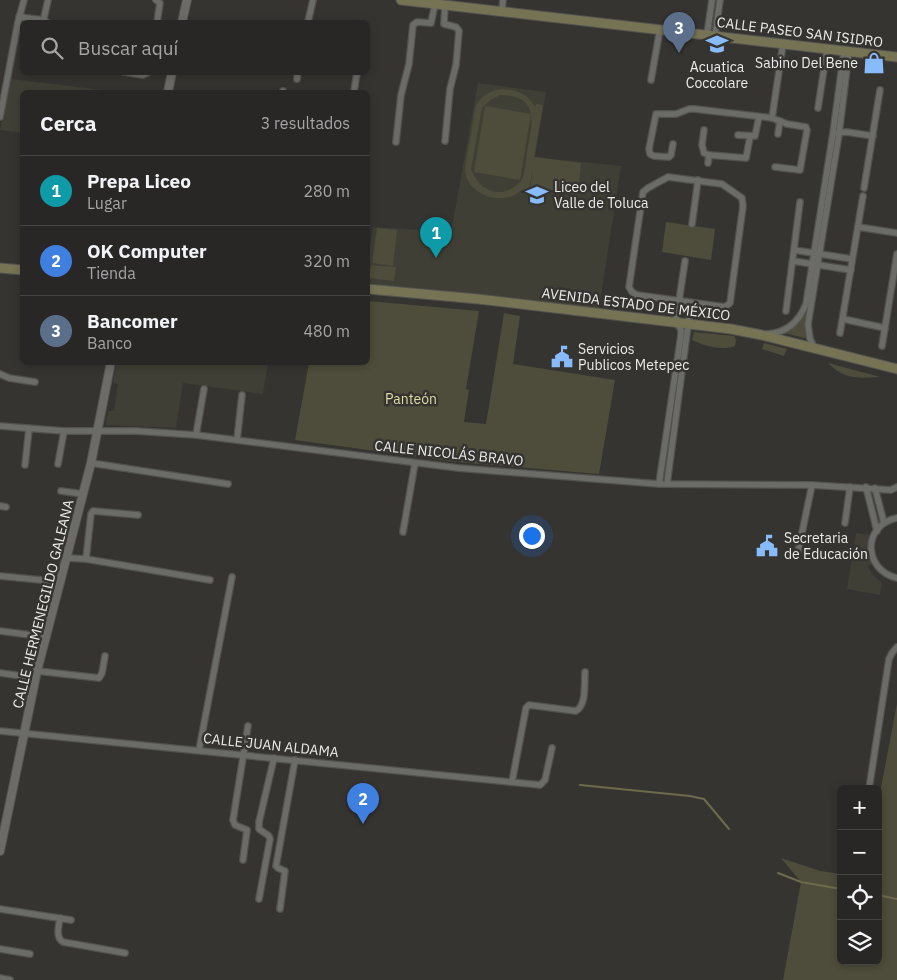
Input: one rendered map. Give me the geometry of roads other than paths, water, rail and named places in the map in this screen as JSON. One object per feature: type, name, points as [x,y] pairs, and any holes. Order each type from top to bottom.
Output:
[{"type":"main road","name":"CALLE PASEO SAN ISIDRO","points":[[401,0],[445,5],[481,4],[502,11],[897,57]]},
{"type":"main road","points":[[0,268],[20,270]]},
{"type":"main road","name":"AVENIDA ESTADO DE MÉXICO","points":[[370,289],[676,321],[762,335],[897,369]]},
{"type":"street","points":[[20,20],[24,0]]},
{"type":"street","points":[[44,20],[48,0]]},
{"type":"street","points":[[156,0],[160,4],[157,20]]},
{"type":"street","points":[[182,20],[187,0]]},
{"type":"street","points":[[308,20],[313,0]]},
{"type":"street","points":[[502,11],[503,0]]},
{"type":"street","points":[[711,35],[712,0]]},
{"type":"street","points":[[711,35],[720,0]]},
{"type":"street","points":[[396,142],[402,85],[409,64],[413,25],[415,23],[431,23],[435,4]]},
{"type":"street","points":[[445,5],[444,24],[458,28],[459,31],[456,65],[450,89],[445,142]]},
{"type":"street","points":[[0,117],[20,21]]},
{"type":"street","points":[[651,80],[660,29]]},
{"type":"street","points":[[772,118],[783,44]]},
{"type":"street","points":[[818,108],[827,49]]},
{"type":"street","points":[[762,335],[784,330],[795,323],[806,304],[836,134],[847,52]]},
{"type":"street","points":[[168,90],[171,75]]},
{"type":"street","points":[[354,90],[355,75]]},
{"type":"street","points":[[864,188],[880,90]]},
{"type":"street","points":[[673,144],[669,157],[650,154],[649,149],[656,114],[676,114],[689,109],[695,109],[772,118],[787,124],[804,126],[807,129],[800,170],[775,167]]},
{"type":"street","points":[[738,135],[753,137],[756,134],[759,117]]},
{"type":"street","points":[[778,134],[780,121]]},
{"type":"street","points":[[704,130],[702,145],[704,153],[709,155],[746,158],[750,136]]},
{"type":"street","points":[[836,134],[847,132],[872,136]]},
{"type":"street","points":[[708,163],[709,155]]},
{"type":"street","points":[[668,177],[698,180],[725,185],[744,201],[730,303],[724,307],[637,296],[629,286],[643,192],[668,177]]},
{"type":"street","points":[[692,224],[698,180]]},
{"type":"street","points":[[840,333],[863,196]]},
{"type":"street","points":[[786,311],[800,202]]},
{"type":"street","points":[[858,227],[897,233]]},
{"type":"street","points":[[794,250],[852,259]]},
{"type":"street","points":[[882,346],[897,254]]},
{"type":"street","points":[[659,484],[681,335],[681,330],[676,321],[685,261]]},
{"type":"street","points":[[792,261],[851,270]]},
{"type":"street","points":[[814,265],[808,324],[810,338],[815,349]]},
{"type":"street","points":[[667,484],[691,303]]},
{"type":"street","points":[[843,319],[885,328]]},
{"type":"street","name":"CALLE HERMENEGILDO GALEANA","points":[[0,851],[36,675],[68,558],[91,463],[110,365]]},
{"type":"street","points":[[0,374],[35,382]]},
{"type":"street","points":[[196,435],[204,388]]},
{"type":"street","points":[[237,440],[242,395]]},
{"type":"street","name":"CALLE NICOLÁS BRAVO","points":[[0,426],[64,431],[136,431],[196,435],[458,468],[659,484],[812,485],[896,488]]},
{"type":"street","points":[[25,465],[29,429]]},
{"type":"street","points":[[58,464],[64,431]]},
{"type":"street","points":[[91,463],[228,484]]},
{"type":"street","points":[[403,532],[415,463]]},
{"type":"street","points":[[798,552],[812,485]]},
{"type":"street","points":[[845,523],[850,487]]},
{"type":"street","points":[[866,488],[877,531]]},
{"type":"street","points":[[875,488],[884,523]]},
{"type":"street","points":[[62,491],[83,494]]},
{"type":"street","points":[[86,559],[91,514],[93,511],[138,515]]},
{"type":"street","points":[[897,518],[884,523],[877,531],[871,544],[874,560],[880,571],[890,577],[897,578]]},
{"type":"street","points":[[68,558],[86,559],[210,580]]},
{"type":"street","points":[[0,576],[61,582]]},
{"type":"street","points":[[199,750],[232,577]]},
{"type":"street","points":[[0,631],[46,637]]},
{"type":"street","points":[[870,785],[889,659],[897,647]]},
{"type":"street","points":[[0,673],[99,678],[102,673],[104,656]]},
{"type":"street","points":[[512,782],[526,708],[529,705],[576,711],[581,708],[585,672]]},
{"type":"street","points":[[243,860],[247,830],[235,825],[233,822],[248,726]]},
{"type":"street","name":"CALLE JUAN ALDAMA","points":[[0,731],[540,785],[545,780],[552,748]]},
{"type":"street","points":[[259,899],[270,839],[269,836],[259,829],[259,822],[274,758]]},
{"type":"street","points":[[280,910],[285,871],[276,866],[295,760]]},
{"type":"street","points":[[0,909],[71,920]]},
{"type":"street","points":[[60,918],[58,935],[63,942],[126,953]]},
{"type":"street","points":[[0,949],[30,954]]},
{"type":"street","points":[[0,978],[10,980]]},
{"type":"waterway","points":[[580,785],[704,799],[729,829]]},
{"type":"waterway","points":[[778,873],[801,882],[837,888]]},
{"type":"waterway","points":[[882,896],[897,899]]},
{"type":"place","name":"Acuatica Coccolare","points":[[717,44]]},
{"type":"place","name":"Bancomer","points":[[679,53]]},
{"type":"place","name":"Sabino Del Bene","points":[[874,63]]},
{"type":"place","name":"Liceo del Valle de Toluca","points":[[537,195]]},
{"type":"place","name":"Prepa Liceo","points":[[436,258]]},
{"type":"place","name":"Servicios Publicos Metepec","points":[[562,357]]},
{"type":"place","name":"Secretaria de Educación","points":[[767,546]]},
{"type":"place","name":"OK Computer","points":[[363,824]]},
{"type":"park label","name":"Panteón","points":[[411,399]]}]
